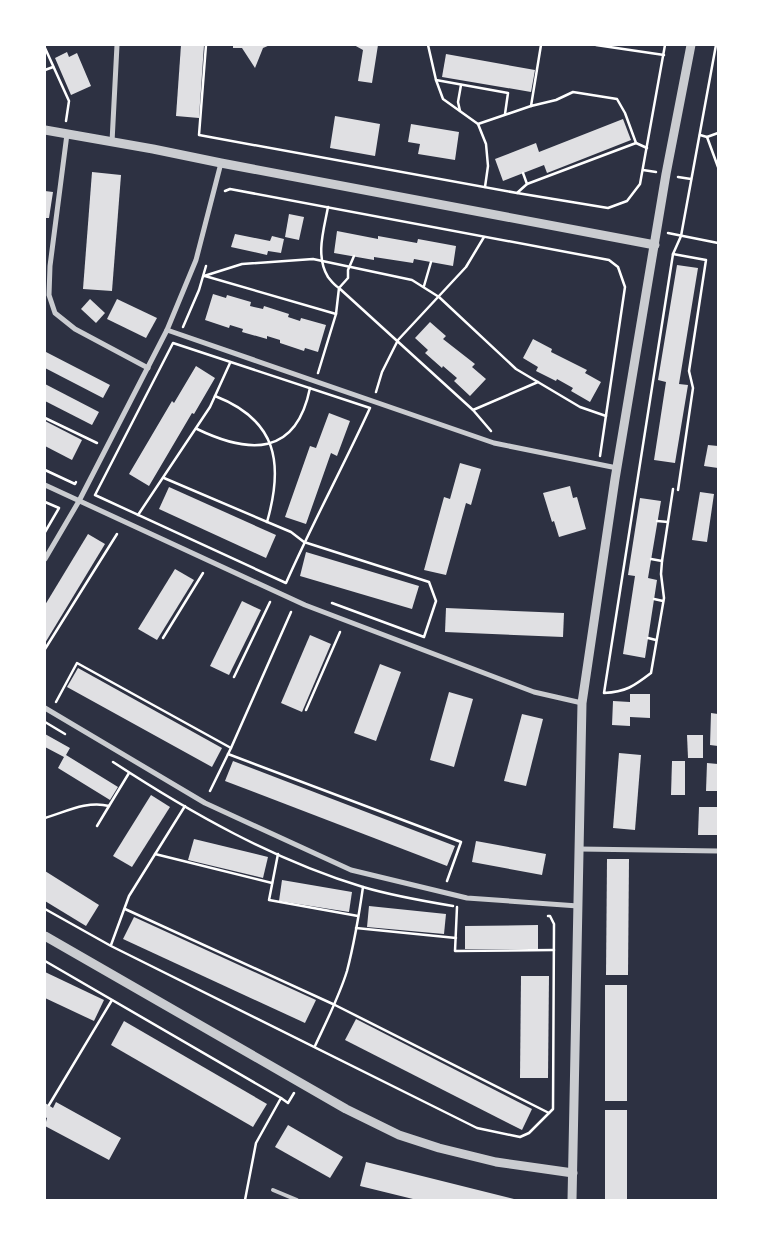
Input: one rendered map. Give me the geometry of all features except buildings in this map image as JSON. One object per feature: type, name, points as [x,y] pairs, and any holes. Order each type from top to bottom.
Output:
[{"type":"street","points":[[112,142],[117,45]]},
{"type":"street","points":[[572,1200],[582,703],[617,468],[656,245],[666,174],[691,45]]},
{"type":"street","points":[[45,130],[153,148],[221,163],[656,245]]},
{"type":"street","points":[[65,134],[50,266],[49,295],[55,313],[75,329],[148,368]]},
{"type":"street","points":[[45,559],[79,501],[167,330],[196,260],[221,163]]},
{"type":"street","points":[[167,330],[494,443],[617,468]]},
{"type":"street","points":[[45,485],[305,605],[534,692],[582,703]]},
{"type":"street","points":[[45,708],[205,803],[351,870],[467,898],[578,906]]},
{"type":"street","points":[[579,849],[718,851]]},
{"type":"street","points":[[45,936],[346,1109],[399,1135],[439,1148],[496,1162],[573,1173]]},
{"type":"lane","points":[[273,1190],[298,1200]]},
{"type":"path","points":[[206,45],[199,136],[608,208],[627,200],[640,184],[665,45]]},
{"type":"path","points":[[428,45],[436,80],[443,99],[460,113],[478,124],[486,144],[488,166],[485,187]]},
{"type":"path","points":[[531,106],[541,45]]},
{"type":"path","points":[[596,45],[621,47],[664,55]]},
{"type":"path","points":[[673,489],[662,561],[663,601],[652,673],[633,687],[619,692],[604,693],[673,254],[681,236],[716,45]]},
{"type":"path","points":[[45,48],[70,100],[65,134]]},
{"type":"path","points":[[713,62],[718,64]]},
{"type":"path","points":[[45,70],[53,66]]},
{"type":"path","points":[[436,80],[506,92]]},
{"type":"path","points":[[460,113],[458,102],[463,80]]},
{"type":"path","points":[[506,114],[507,88]]},
{"type":"path","points":[[478,124],[531,106],[556,100],[573,92],[617,99],[625,113],[636,143]]},
{"type":"path","points":[[700,135],[706,137],[718,133]]},
{"type":"path","points":[[706,137],[718,167]]},
{"type":"path","points":[[517,193],[527,184],[636,143],[647,148]]},
{"type":"path","points":[[523,173],[527,184]]},
{"type":"path","points":[[224,192],[230,188],[609,260],[618,267],[625,287],[600,457]]},
{"type":"path","points":[[328,206],[321,260],[324,270],[334,286],[339,288],[398,340],[473,410],[496,436],[487,433]]},
{"type":"path","points":[[658,231],[718,243]]},
{"type":"path","points":[[381,396],[375,394],[382,372],[398,340],[466,267],[484,237]]},
{"type":"path","points":[[673,254],[706,260],[689,371],[693,388],[678,490]]},
{"type":"path","points":[[309,371],[318,374],[336,314],[339,288],[348,278],[354,256]]},
{"type":"path","points":[[182,330],[204,276],[207,259]]},
{"type":"path","points":[[204,276],[242,264],[321,260],[412,280],[439,296],[516,369],[580,407],[606,416]]},
{"type":"path","points":[[424,286],[431,262]]},
{"type":"path","points":[[204,276],[336,314]]},
{"type":"path","points":[[286,583],[304,542],[325,504],[370,408],[173,342],[95,496],[294,587]]},
{"type":"path","points":[[138,516],[197,429],[215,396],[230,362]]},
{"type":"path","points":[[473,410],[538,382]]},
{"type":"path","points":[[197,429],[243,446],[270,444],[284,437],[296,424],[305,408],[310,388]]},
{"type":"path","points":[[215,396],[226,400],[255,420],[270,444],[274,456],[276,478],[273,501],[267,522]]},
{"type":"path","points":[[45,418],[96,445],[101,435]]},
{"type":"path","points":[[45,470],[75,484],[79,477]]},
{"type":"path","points":[[164,478],[291,532],[304,542],[429,582],[436,601],[424,637],[327,601]]},
{"type":"path","points":[[45,502],[59,508],[45,532]]},
{"type":"path","points":[[658,521],[669,522]]},
{"type":"path","points":[[45,649],[116,534]]},
{"type":"path","points":[[651,559],[662,561]]},
{"type":"path","points":[[162,638],[203,573]]},
{"type":"path","points":[[654,599],[663,601]]},
{"type":"path","points":[[234,676],[270,602]]},
{"type":"path","points":[[210,791],[291,612]]},
{"type":"path","points":[[306,710],[340,632]]},
{"type":"path","points":[[648,638],[657,640]]},
{"type":"path","points":[[56,702],[77,663],[231,748]]},
{"type":"path","points":[[228,754],[461,842],[447,881]]},
{"type":"path","points":[[97,826],[130,773]]},
{"type":"path","points":[[45,818],[84,806],[100,804],[109,806]]},
{"type":"path","points":[[111,946],[129,896],[184,806]]},
{"type":"path","points":[[154,854],[272,883]]},
{"type":"path","points":[[278,854],[269,900],[358,916]]},
{"type":"path","points":[[315,1046],[335,1004],[346,973],[363,887]]},
{"type":"path","points":[[457,907],[455,951],[554,950]]},
{"type":"path","points":[[45,909],[111,946],[477,1128],[520,1137],[528,1133],[553,1109],[554,924]]},
{"type":"path","points":[[125,909],[335,1004],[548,1113]]},
{"type":"path","points":[[356,928],[456,938]]},
{"type":"path","points":[[45,961],[288,1103],[299,1082]]},
{"type":"path","points":[[49,1105],[112,1000]]},
{"type":"path","points":[[245,1200],[256,1143],[281,1098]]}]
